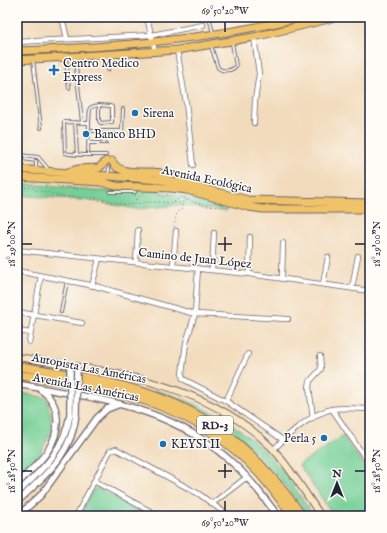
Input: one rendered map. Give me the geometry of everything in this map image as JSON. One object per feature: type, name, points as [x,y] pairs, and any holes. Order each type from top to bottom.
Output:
[{"type":"highway","name":"Autopista Las Américas","points":[[17,366],[73,375],[135,388],[159,396],[190,410],[232,437],[254,457],[276,481],[302,516]]},
{"type":"highway","name":"Autopista Las Américas","points":[[17,375],[79,384],[134,396],[156,403],[187,417],[227,444],[249,462],[292,516]]},
{"type":"main road","points":[[17,51],[154,42],[214,35],[302,17]]},
{"type":"main road","points":[[17,60],[177,50],[254,37],[337,17]]},
{"type":"main road","points":[[64,177],[103,178],[108,164]]},
{"type":"main road","points":[[64,177],[78,169],[99,168],[108,164]]},
{"type":"main road","points":[[108,164],[122,171],[160,173],[165,175],[168,181]]},
{"type":"main road","points":[[108,164],[116,179],[138,180],[146,186]]},
{"type":"main road","name":"Avenida Ecológica","points":[[108,164],[168,181],[198,186],[248,200],[370,203]]},
{"type":"main road","name":"Avenida Ecológica","points":[[17,169],[36,170],[41,173],[50,173],[64,177]]},
{"type":"main road","name":"Avenida Ecológica","points":[[17,177],[64,177],[101,182],[116,189],[146,186],[187,190],[249,207],[370,209]]},
{"type":"main road","name":"Avenida Las Américas","points":[[17,357],[77,367],[164,386],[212,406],[240,422],[273,450],[321,516]]},
{"type":"street","points":[[62,17],[67,39]]},
{"type":"street","points":[[147,17],[154,42],[155,52]]},
{"type":"street","points":[[17,42],[152,35],[203,25]]},
{"type":"street","points":[[254,37],[259,74],[255,100],[254,123]]},
{"type":"street","points":[[177,50],[186,103],[193,165]]},
{"type":"street","points":[[136,262],[138,230]]},
{"type":"street","points":[[174,266],[176,231]]},
{"type":"street","points":[[212,270],[214,233]]},
{"type":"street","points":[[249,274],[250,237]]},
{"type":"street","points":[[282,277],[283,243]]},
{"type":"street","name":"Camino de Juan López","points":[[17,250],[282,277],[370,291]]},
{"type":"street","points":[[352,288],[358,256]]},
{"type":"street","points":[[323,284],[328,257]]},
{"type":"street","points":[[92,286],[99,259]]},
{"type":"street","points":[[198,268],[196,314],[186,343],[182,374],[183,379],[226,401],[283,440]]},
{"type":"street","points":[[17,271],[92,286],[196,314],[288,320]]},
{"type":"street","points":[[29,342],[41,276]]},
{"type":"street","points":[[17,312],[82,322]]},
{"type":"street","points":[[17,331],[31,334]]},
{"type":"street","points":[[226,401],[248,354]]},
{"type":"street","points":[[313,418],[309,387],[310,381],[321,369],[320,356]]},
{"type":"street","points":[[17,493],[54,456],[64,438],[70,414],[70,366]]},
{"type":"street","points":[[17,502],[56,463],[72,438],[76,414],[77,367]]},
{"type":"street","name":"Avenida Las Américas","points":[[17,384],[123,404],[157,415],[186,430],[225,457],[247,477],[278,516]]},
{"type":"street","points":[[17,484],[43,458],[52,445],[56,433],[57,420],[53,402],[49,396],[39,388]]},
{"type":"street","points":[[18,516],[41,495],[103,412],[112,406],[123,404]]},
{"type":"street","points":[[332,409],[369,463]]},
{"type":"street","points":[[273,450],[283,440],[313,418],[332,409],[370,409]]},
{"type":"street","points":[[76,516],[110,451],[116,449],[213,503],[229,516]]},
{"type":"street","points":[[213,503],[247,477]]},
{"type":"street","points":[[94,480],[159,516]]},
{"type":"lane","points":[[209,17],[214,35]]},
{"type":"lane","points":[[210,45],[218,68],[224,71],[234,69],[236,66],[232,41]]},
{"type":"lane","points":[[106,55],[108,70]]},
{"type":"lane","points":[[75,56],[82,122]]},
{"type":"lane","points":[[65,57],[69,88]]},
{"type":"lane","points":[[33,59],[41,128]]},
{"type":"lane","points":[[88,155],[90,108],[93,105],[99,105],[110,106],[112,107],[112,122],[99,122],[99,105]]},
{"type":"lane","points":[[88,132],[122,131],[123,109]]},
{"type":"lane","points":[[75,122],[77,154]]},
{"type":"lane","points":[[89,123],[63,123],[65,153],[88,155],[108,164]]},
{"type":"lane","points":[[88,143],[106,143]]},
{"type":"lane","points":[[17,157],[36,161],[36,170]]},
{"type":"lane","points":[[17,157],[38,157],[50,173]]},
{"type":"lane","points":[[110,192],[116,189],[135,192]]},
{"type":"lane","points":[[62,312],[67,281]]},
{"type":"path","points":[[17,183],[17,187],[48,192],[63,197],[78,196],[137,204],[148,202],[182,203],[188,200]]},
{"type":"path","points":[[135,192],[137,204]]},
{"type":"path","points":[[173,203],[181,197],[205,206],[228,206]]},
{"type":"path","points":[[176,231],[174,223],[177,212],[182,208],[182,203]]},
{"type":"green space","points":[[17,184],[59,186],[95,191],[154,190],[227,205],[226,211],[180,205],[136,209],[95,201],[17,195]]},
{"type":"green space","points":[[154,390],[172,395],[205,409],[236,427],[250,438],[281,469],[314,516],[308,516],[273,471],[246,443],[231,431],[188,404]]},
{"type":"green space","points":[[17,392],[47,398],[53,428],[39,456],[17,474]]},
{"type":"green space","points":[[343,436],[370,474],[370,516],[334,516],[299,465]]},
{"type":"green space","points":[[97,488],[151,516],[80,516],[93,490]]},
{"type":"place","name":"Centro Medico Express","points":[[54,70]]},
{"type":"place","name":"Sirena","points":[[135,113]]},
{"type":"place","name":"Banco BHD","points":[[86,134]]},
{"type":"place","name":"Perla 5","points":[[324,438]]},
{"type":"place","name":"KEYSI II","points":[[163,444]]}]
